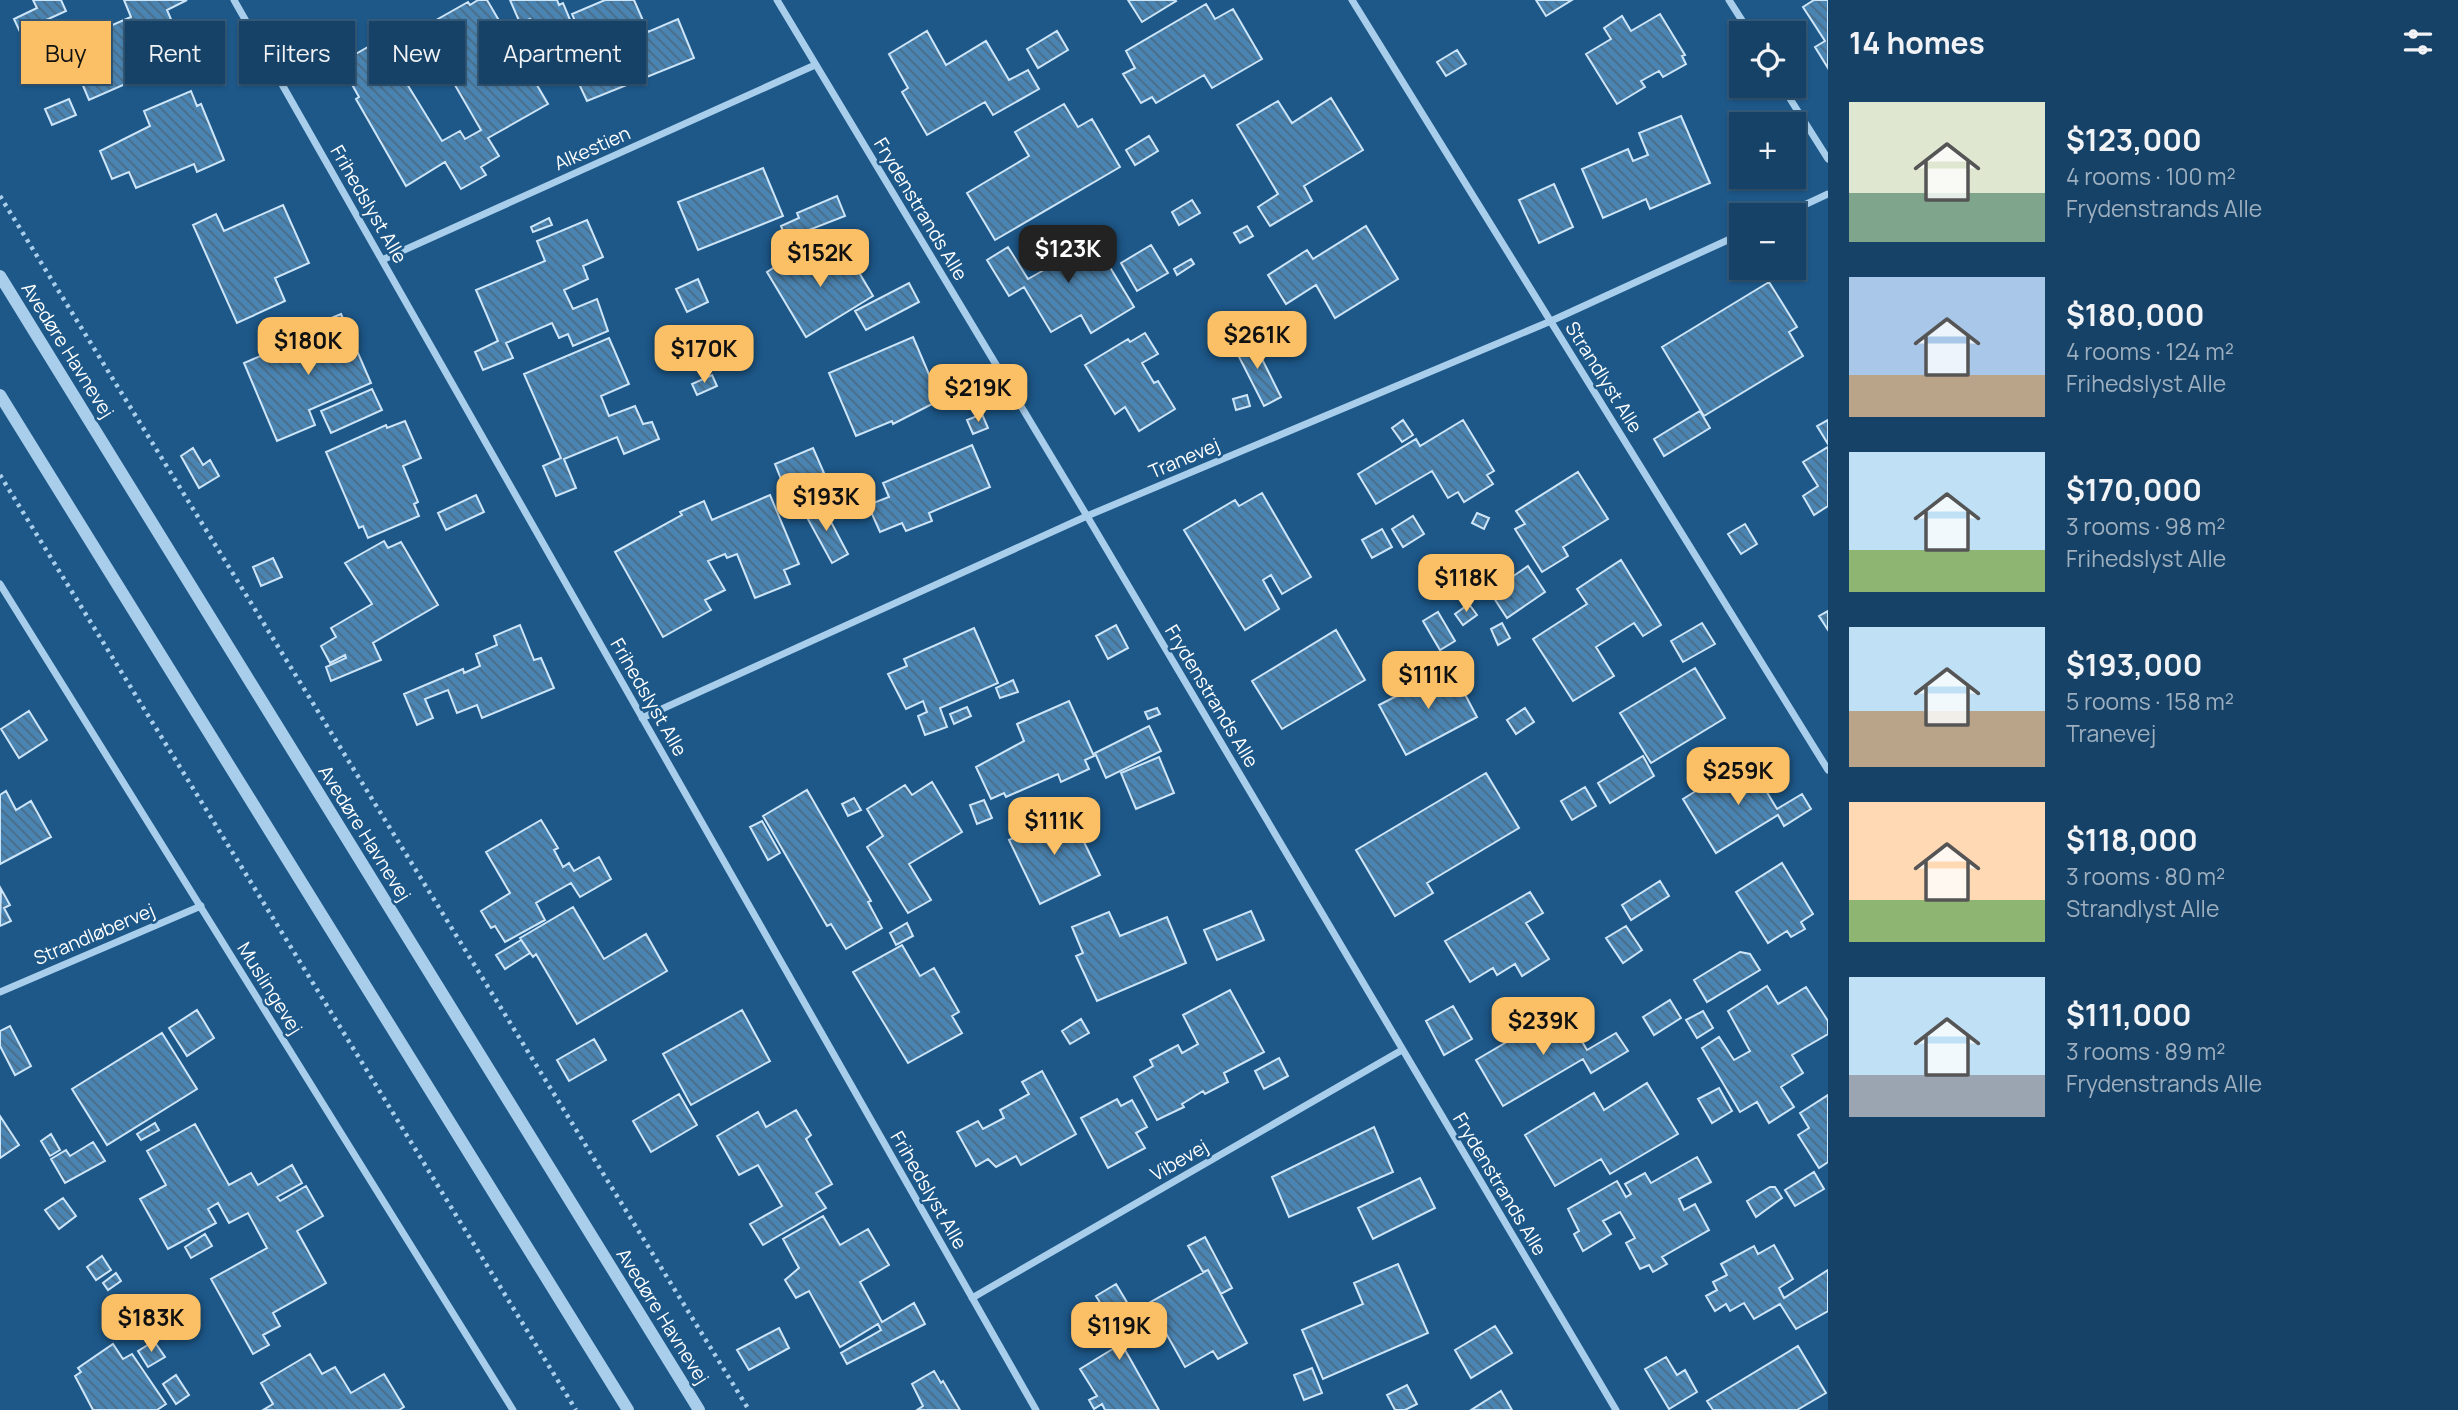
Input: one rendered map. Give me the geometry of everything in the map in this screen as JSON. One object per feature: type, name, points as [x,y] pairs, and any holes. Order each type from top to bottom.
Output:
[{"type":"street","name":"Frihedslyst Alle","points":[[234,0],[1036,1410]]},
{"type":"street","name":"Frydenstrands Alle","points":[[777,0],[1087,516],[1616,1410]]},
{"type":"street","name":"Strandlyst Alle","points":[[1353,0],[1828,771]]},
{"type":"street","points":[[1729,0],[1742,21]]},
{"type":"street","name":"Alkestien","points":[[382,260],[815,65]]},
{"type":"street","points":[[1790,98],[1828,159]]},
{"type":"street","points":[[1806,204],[1828,194]]},
{"type":"street","name":"Tranevej","points":[[642,718],[1087,516],[1551,321],[1729,239]]},
{"type":"street","name":"Avedøre Havnevej","points":[[0,276],[699,1410]]},
{"type":"street","points":[[0,395],[628,1410]]},
{"type":"street","name":"Muslingevej","points":[[0,584],[513,1410]]},
{"type":"street","name":"Strandløbervej","points":[[0,992],[201,906]]},
{"type":"street","name":"Vibevej","points":[[972,1298],[1402,1050]]},
{"type":"path","points":[[0,196],[749,1410]]},
{"type":"path","points":[[0,475],[576,1410]]},
{"type":"building","points":[[33,0],[61,0],[66,11],[44,21],[21,21],[20,32],[14,19],[37,8]]},
{"type":"building","points":[[124,0],[187,0],[167,10],[172,21],[125,21],[125,84],[89,100],[82,84],[111,84],[111,26],[131,17]]},
{"type":"building","points":[[478,0],[487,0],[499,21],[479,21],[479,84],[536,84],[548,104],[488,138],[499,156],[481,167],[486,175],[461,189],[445,162],[406,186],[356,99],[359,97],[352,84],[355,84],[355,54],[369,46],[369,84],[407,84],[442,141],[460,131],[465,139],[481,130],[454,84],[465,84],[465,21],[434,21],[468,2],[470,5]]},
{"type":"building","points":[[510,0],[557,0],[559,5],[563,3],[571,21],[530,19],[519,21]]},
{"type":"building","points":[[605,0],[634,0],[643,21],[575,21],[572,14]]},
{"type":"building","points":[[1128,0],[1175,0],[1176,1],[1142,22]]},
{"type":"building","points":[[1536,0],[1572,0],[1546,16]]},
{"type":"building","points":[[1814,0],[1828,0],[1828,68],[1815,47],[1825,41],[1803,7]]},
{"type":"building","points":[[1206,4],[1215,19],[1233,9],[1262,59],[1212,88],[1204,75],[1156,103],[1152,97],[1141,103],[1123,74],[1135,68],[1126,51]]},
{"type":"building","points":[[1660,14],[1685,55],[1682,56],[1686,64],[1663,77],[1659,71],[1641,81],[1645,87],[1617,104],[1586,54],[1611,39],[1604,28],[1622,16],[1631,31]]},
{"type":"building","points":[[678,19],[694,58],[646,77],[646,27],[648,32]]},
{"type":"building","points":[[927,31],[946,65],[986,41],[1009,80],[1028,70],[1039,89],[993,115],[985,102],[927,135],[902,92],[908,88],[889,54]]},
{"type":"building","points":[[1057,31],[1068,50],[1038,68],[1027,49]]},
{"type":"building","points":[[1457,50],[1466,64],[1446,76],[1437,62]]},
{"type":"building","points":[[584,84],[629,84],[587,101],[580,86]]},
{"type":"building","points":[[191,91],[197,106],[201,104],[224,160],[197,172],[194,164],[136,188],[129,172],[112,179],[100,151],[150,126],[144,111]]},
{"type":"building","points":[[1331,98],[1363,150],[1304,186],[1312,201],[1270,226],[1258,207],[1278,194],[1237,125],[1278,101],[1292,123]]},
{"type":"building","points":[[69,99],[76,115],[52,125],[45,109]]},
{"type":"building","points":[[1064,104],[1078,127],[1092,119],[1120,167],[995,240],[967,193],[1029,156],[1015,132]]},
{"type":"building","points":[[1681,116],[1710,183],[1650,209],[1646,199],[1603,218],[1582,169],[1628,149],[1633,161],[1648,155],[1639,133]]},
{"type":"building","points":[[1149,136],[1158,151],[1135,165],[1126,150]]},
{"type":"building","points":[[763,168],[783,216],[698,250],[678,202]]},
{"type":"building","points":[[1554,184],[1573,227],[1539,243],[1519,200]]},
{"type":"building","points":[[837,196],[845,216],[786,239],[781,226],[799,218],[797,213]]},
{"type":"building","points":[[1192,200],[1200,213],[1179,225],[1172,212]]},
{"type":"building","points":[[283,205],[309,263],[275,278],[285,301],[237,323],[193,225],[216,214],[224,231]]},
{"type":"building","points":[[549,218],[552,225],[533,232],[531,227]]},
{"type":"building","points":[[587,220],[603,257],[583,266],[588,279],[564,290],[573,309],[597,299],[608,331],[573,346],[568,334],[559,338],[552,323],[506,343],[513,358],[483,370],[475,352],[498,341],[476,290],[545,261],[537,241]]},
{"type":"building","points":[[1247,226],[1253,236],[1240,243],[1234,233]]},
{"type":"building","points":[[1366,226],[1398,279],[1335,318],[1316,285],[1286,304],[1268,275],[1307,250],[1313,259]]},
{"type":"building","points":[[1088,231],[1134,307],[1091,333],[1081,315],[1051,332],[1024,287],[1009,296],[987,260],[1008,247],[1028,279],[1058,262],[1052,252]]},
{"type":"building","points":[[842,244],[873,296],[806,337],[767,272],[792,256],[800,269]]},
{"type":"building","points":[[1151,245],[1168,273],[1137,291],[1121,263]]},
{"type":"building","points":[[1191,259],[1194,264],[1177,275],[1174,269]]},
{"type":"building","points":[[698,279],[708,302],[687,312],[676,289]]},
{"type":"building","points":[[1769,282],[1797,327],[1789,332],[1803,356],[1704,416],[1662,347]]},
{"type":"building","points":[[909,283],[919,302],[866,330],[855,311]]},
{"type":"building","points":[[341,314],[371,383],[309,410],[315,425],[277,441],[244,363],[272,351],[277,362],[312,348],[304,329]]},
{"type":"building","points":[[1145,333],[1158,354],[1142,363],[1154,383],[1158,381],[1175,409],[1139,431],[1125,407],[1115,414],[1085,365],[1128,339],[1130,342]]},
{"type":"building","points":[[913,337],[940,400],[893,424],[892,421],[856,436],[829,373]]},
{"type":"building","points":[[1251,337],[1281,397],[1264,406],[1233,345]]},
{"type":"building","points":[[609,338],[629,384],[601,396],[609,416],[635,406],[643,424],[652,422],[659,439],[624,454],[617,437],[564,459],[576,488],[556,496],[543,466],[561,458],[524,374]]},
{"type":"building","points":[[712,375],[717,386],[697,395],[692,384]]},
{"type":"building","points":[[372,389],[382,410],[331,433],[321,411]]},
{"type":"building","points":[[1247,395],[1250,406],[1236,410],[1233,399]]},
{"type":"building","points":[[1700,411],[1710,428],[1664,456],[1654,439]]},
{"type":"building","points":[[982,414],[988,428],[973,434],[967,420]]},
{"type":"building","points":[[1403,420],[1413,435],[1402,442],[1392,428]]},
{"type":"building","points":[[1463,420],[1494,471],[1487,475],[1493,484],[1464,502],[1458,492],[1448,498],[1432,471],[1376,504],[1358,474],[1416,439],[1420,446]]},
{"type":"building","points":[[1828,420],[1828,444],[1817,426]]},
{"type":"building","points":[[405,421],[421,458],[403,466],[418,502],[414,504],[419,516],[368,538],[363,526],[359,528],[326,452],[386,425],[387,428]]},
{"type":"building","points":[[972,445],[990,487],[929,513],[932,521],[906,531],[902,523],[880,532],[868,505],[889,497],[883,483]]},
{"type":"building","points":[[1828,447],[1828,506],[1814,515],[1803,496],[1818,486],[1803,462]]},
{"type":"building","points":[[193,448],[203,465],[210,460],[219,476],[199,488],[181,456]]},
{"type":"building","points":[[813,448],[824,473],[785,489],[775,464]]},
{"type":"building","points":[[1578,472],[1608,519],[1563,547],[1568,556],[1542,572],[1515,529],[1525,524],[1516,511]]},
{"type":"building","points":[[811,484],[816,495],[800,503],[795,493]]},
{"type":"building","points":[[1262,493],[1311,577],[1282,594],[1271,575],[1263,580],[1279,609],[1245,630],[1184,530],[1235,500],[1239,506]]},
{"type":"building","points":[[476,495],[484,512],[446,530],[438,513]]},
{"type":"building","points":[[770,495],[799,564],[784,570],[790,584],[755,598],[737,554],[727,558],[725,554],[708,561],[725,590],[705,600],[711,610],[663,637],[615,552],[682,515],[680,512],[704,501],[712,520]]},
{"type":"building","points":[[821,503],[848,554],[832,563],[804,512]]},
{"type":"building","points":[[1477,513],[1489,518],[1484,529],[1472,523]]},
{"type":"building","points":[[1413,516],[1424,534],[1403,547],[1392,529]]},
{"type":"building","points":[[1745,524],[1757,544],[1741,554],[1728,534]]},
{"type":"building","points":[[1382,529],[1392,547],[1372,558],[1362,540]]},
{"type":"building","points":[[384,541],[388,548],[401,542],[438,605],[373,643],[381,660],[331,681],[326,667],[346,658],[345,655],[330,663],[321,646],[336,637],[331,628],[372,604],[345,563]]},
{"type":"building","points":[[273,558],[282,577],[261,586],[253,567]]},
{"type":"building","points":[[1621,560],[1661,625],[1643,636],[1634,623],[1596,647],[1614,676],[1573,701],[1533,639],[1587,604],[1577,589]]},
{"type":"building","points":[[1528,566],[1545,592],[1507,618],[1490,592]]},
{"type":"building","points":[[1469,604],[1477,615],[1463,625],[1455,614]]},
{"type":"building","points":[[1828,611],[1828,630],[1819,616]]},
{"type":"building","points":[[1438,612],[1455,641],[1440,650],[1423,621]]},
{"type":"building","points":[[1502,623],[1510,638],[1498,645],[1491,629]]},
{"type":"building","points":[[1702,623],[1715,644],[1683,662],[1671,641]]},
{"type":"building","points":[[520,625],[534,660],[541,658],[554,688],[482,718],[477,705],[457,713],[448,690],[425,699],[433,718],[417,725],[404,694],[463,669],[464,673],[480,666],[476,654],[497,645],[494,636]]},
{"type":"building","points":[[1116,625],[1128,648],[1108,659],[1096,636]]},
{"type":"building","points":[[974,628],[998,683],[940,708],[947,727],[925,735],[918,716],[927,712],[923,701],[906,709],[888,674],[907,666],[904,659]]},
{"type":"building","points":[[1336,630],[1365,680],[1282,729],[1252,681]]},
{"type":"building","points":[[1451,668],[1477,717],[1406,755],[1379,705]]},
{"type":"building","points":[[1695,668],[1725,718],[1651,763],[1620,713]]},
{"type":"building","points":[[1013,680],[1018,692],[1000,698],[996,688]]},
{"type":"building","points":[[1069,701],[1094,756],[1085,760],[1089,769],[1061,782],[1058,774],[1006,797],[1004,793],[991,799],[976,767],[1024,741],[1017,724]]},
{"type":"building","points":[[967,707],[971,716],[954,724],[950,714]]},
{"type":"building","points":[[1157,708],[1160,714],[1148,719],[1145,712]]},
{"type":"building","points":[[1525,708],[1534,722],[1516,734],[1507,720]]},
{"type":"building","points":[[29,711],[47,740],[19,758],[1,729]]},
{"type":"building","points":[[1149,726],[1161,751],[1106,778],[1095,753]]},
{"type":"building","points":[[1643,756],[1654,776],[1610,803],[1598,783]]},
{"type":"building","points":[[1159,757],[1174,793],[1136,809],[1121,773]]},
{"type":"building","points":[[1747,759],[1777,809],[1802,794],[1811,809],[1784,826],[1778,815],[1716,853],[1683,799]]},
{"type":"building","points":[[1486,773],[1519,828],[1427,883],[1433,893],[1395,916],[1356,850]]},
{"type":"building","points":[[932,782],[962,832],[909,864],[931,900],[908,913],[867,847],[883,836],[867,809],[905,785],[912,795]]},
{"type":"building","points":[[1585,787],[1596,806],[1572,820],[1561,801]]},
{"type":"building","points":[[807,790],[871,901],[868,902],[882,928],[846,949],[831,924],[827,926],[763,816]]},
{"type":"building","points":[[6,791],[16,810],[31,801],[51,837],[0,864],[0,795]]},
{"type":"building","points":[[854,798],[861,810],[848,816],[842,804]]},
{"type":"building","points":[[984,800],[992,818],[977,824],[970,805]]},
{"type":"building","points":[[1069,811],[1100,875],[1040,904],[1009,840]]},
{"type":"building","points":[[541,820],[558,848],[554,850],[563,867],[569,863],[574,871],[599,857],[611,879],[580,897],[571,883],[536,903],[545,920],[505,942],[495,926],[491,928],[481,911],[510,893],[486,852]]},
{"type":"building","points":[[762,821],[780,853],[768,860],[750,827]]},
{"type":"building","points":[[1782,863],[1813,914],[1801,922],[1805,929],[1791,937],[1787,931],[1768,943],[1736,892]]},
{"type":"building","points":[[1660,881],[1669,896],[1631,920],[1622,905]]},
{"type":"building","points":[[1,889],[10,905],[4,908],[11,921],[0,926]]},
{"type":"building","points":[[1530,892],[1543,913],[1526,923],[1549,959],[1522,976],[1515,964],[1497,975],[1493,968],[1470,982],[1445,941]]},
{"type":"building","points":[[573,907],[604,959],[646,934],[667,971],[577,1024],[536,954],[533,957],[520,938]]},
{"type":"building","points":[[1251,911],[1264,940],[1217,960],[1204,930]]},
{"type":"building","points":[[1109,912],[1120,936],[1167,917],[1186,963],[1097,1001],[1076,956],[1083,953],[1072,927]]},
{"type":"building","points":[[907,923],[913,936],[896,945],[890,933]]},
{"type":"building","points":[[1626,926],[1642,950],[1623,963],[1606,938]]},
{"type":"building","points":[[521,940],[530,953],[505,969],[496,955]]},
{"type":"building","points":[[902,945],[920,976],[934,968],[959,1012],[952,1016],[962,1033],[908,1063],[853,972]]},
{"type":"building","points":[[1740,952],[1750,954],[1760,970],[1707,1002],[1694,980]]},
{"type":"building","points":[[1767,986],[1778,1004],[1806,987],[1828,1021],[1828,1034],[1792,1055],[1803,1073],[1781,1087],[1794,1107],[1769,1123],[1757,1102],[1740,1112],[1702,1048],[1719,1037],[1734,1060],[1750,1051],[1728,1011]]},
{"type":"building","points":[[1230,990],[1264,1052],[1224,1073],[1228,1082],[1205,1094],[1203,1091],[1182,1104],[1184,1107],[1157,1120],[1134,1077],[1153,1066],[1150,1060],[1178,1045],[1182,1053],[1198,1044],[1183,1015]]},
{"type":"building","points":[[1670,1000],[1681,1018],[1654,1035],[1643,1017]]},
{"type":"building","points":[[1453,1006],[1472,1039],[1444,1055],[1426,1021]]},
{"type":"building","points":[[1563,1009],[1587,1050],[1616,1033],[1628,1051],[1591,1073],[1583,1059],[1503,1106],[1476,1060]]},
{"type":"building","points":[[197,1010],[214,1038],[187,1056],[169,1028]]},
{"type":"building","points":[[742,1010],[770,1061],[691,1105],[663,1054]]},
{"type":"building","points":[[1703,1011],[1713,1028],[1697,1038],[1686,1020]]},
{"type":"building","points":[[1081,1019],[1089,1033],[1070,1044],[1062,1031]]},
{"type":"building","points":[[10,1026],[31,1066],[15,1075],[0,1046],[0,1031]]},
{"type":"building","points":[[162,1033],[197,1089],[107,1145],[72,1089]]},
{"type":"building","points":[[594,1039],[606,1060],[569,1081],[557,1060]]},
{"type":"building","points":[[1279,1058],[1288,1076],[1264,1089],[1255,1071]]},
{"type":"building","points":[[1042,1071],[1076,1134],[1021,1165],[1016,1156],[996,1167],[988,1159],[976,1166],[957,1132],[978,1121],[983,1129],[1004,1118],[1000,1110],[1029,1094],[1022,1082]]},
{"type":"building","points":[[1647,1083],[1678,1134],[1610,1174],[1601,1159],[1555,1186],[1525,1135],[1594,1093],[1604,1110]]},
{"type":"building","points":[[1719,1088],[1732,1111],[1712,1123],[1698,1099]]},
{"type":"building","points":[[679,1094],[697,1125],[651,1152],[633,1121]]},
{"type":"building","points":[[1828,1095],[1828,1162],[1819,1168],[1798,1135],[1809,1128],[1800,1113]]},
{"type":"building","points":[[1117,1099],[1121,1106],[1132,1100],[1147,1127],[1136,1133],[1145,1148],[1108,1168],[1081,1118]]},
{"type":"building","points":[[796,1110],[811,1135],[806,1139],[832,1184],[816,1193],[826,1208],[763,1245],[750,1224],[782,1206],[758,1165],[739,1175],[717,1136],[758,1112],[766,1127]]},
{"type":"building","points":[[0,1116],[19,1145],[0,1158]]},
{"type":"building","points":[[155,1123],[159,1130],[141,1140],[137,1134]]},
{"type":"building","points":[[195,1124],[229,1185],[251,1173],[258,1185],[292,1165],[302,1183],[277,1197],[280,1201],[306,1186],[323,1216],[297,1231],[326,1283],[273,1313],[280,1326],[263,1335],[269,1345],[253,1354],[211,1279],[267,1248],[248,1213],[229,1223],[218,1203],[208,1209],[216,1223],[168,1249],[140,1199],[166,1185],[147,1151]]},
{"type":"building","points":[[1374,1127],[1393,1172],[1289,1217],[1272,1177]]},
{"type":"building","points":[[51,1134],[60,1150],[50,1156],[41,1141]]},
{"type":"building","points":[[93,1142],[105,1161],[65,1183],[51,1159],[66,1150],[70,1156]]},
{"type":"building","points":[[1697,1157],[1711,1182],[1679,1199],[1684,1210],[1695,1204],[1709,1230],[1662,1257],[1667,1264],[1653,1272],[1649,1265],[1640,1269],[1626,1243],[1635,1238],[1620,1212],[1603,1221],[1611,1234],[1583,1251],[1574,1234],[1579,1231],[1568,1209],[1617,1181],[1626,1197],[1631,1194],[1625,1184],[1645,1173],[1651,1183]]},
{"type":"building","points":[[1814,1172],[1824,1189],[1795,1206],[1785,1190]]},
{"type":"building","points":[[1420,1178],[1435,1208],[1373,1239],[1358,1208]]},
{"type":"building","points":[[1770,1187],[1775,1187],[1782,1198],[1756,1217],[1747,1201]]},
{"type":"building","points":[[63,1198],[76,1216],[59,1229],[45,1210]]},
{"type":"building","points":[[823,1216],[840,1245],[868,1229],[889,1265],[860,1282],[882,1322],[914,1303],[925,1324],[847,1364],[841,1353],[881,1330],[878,1324],[840,1347],[809,1291],[796,1298],[785,1280],[799,1268],[783,1239]]},
{"type":"building","points":[[205,1234],[212,1246],[191,1258],[185,1247]]},
{"type":"building","points":[[1205,1237],[1232,1288],[1221,1294],[1208,1270],[1203,1272],[1188,1246]]},
{"type":"building","points":[[1774,1245],[1793,1279],[1779,1288],[1784,1298],[1828,1270],[1828,1311],[1796,1329],[1780,1304],[1754,1319],[1744,1303],[1730,1311],[1726,1304],[1715,1311],[1706,1296],[1717,1290],[1713,1282],[1727,1275],[1721,1264],[1754,1246],[1758,1254]]},
{"type":"building","points":[[102,1256],[111,1270],[96,1280],[87,1267]]},
{"type":"building","points":[[1398,1264],[1428,1333],[1323,1379],[1302,1330],[1363,1304],[1354,1283]]},
{"type":"building","points":[[1208,1270],[1247,1343],[1218,1359],[1213,1351],[1185,1367],[1149,1303]]},
{"type":"building","points":[[116,1273],[121,1281],[108,1290],[103,1283]]},
{"type":"building","points":[[1116,1284],[1146,1334],[1124,1348],[1159,1410],[1105,1410],[1102,1404],[1094,1409],[1089,1400],[1097,1396],[1080,1369],[1124,1342],[1096,1296]]},
{"type":"building","points":[[1495,1326],[1512,1353],[1471,1378],[1455,1350]]},
{"type":"building","points":[[779,1328],[789,1348],[749,1370],[737,1350]]},
{"type":"building","points":[[154,1341],[165,1357],[148,1367],[138,1351]]},
{"type":"building","points":[[113,1344],[123,1359],[132,1354],[166,1404],[157,1410],[93,1410],[75,1376],[81,1372],[78,1368]]},
{"type":"building","points":[[1798,1346],[1826,1393],[1797,1410],[1713,1410],[1707,1401]]},
{"type":"building","points":[[310,1354],[322,1374],[335,1367],[351,1393],[384,1374],[404,1407],[399,1410],[263,1410],[273,1404],[261,1383]]},
{"type":"building","points":[[1666,1357],[1677,1375],[1685,1370],[1697,1392],[1669,1409],[1645,1369]]},
{"type":"building","points":[[1312,1368],[1322,1393],[1304,1400],[1294,1375]]},
{"type":"building","points":[[934,1371],[960,1410],[917,1410],[923,1406],[912,1384]]},
{"type":"building","points":[[176,1375],[189,1395],[176,1404],[163,1384]]},
{"type":"building","points":[[1407,1385],[1417,1404],[1405,1410],[1395,1410],[1387,1395]]},
{"type":"building","points":[[1501,1391],[1512,1410],[1471,1410]]}]
